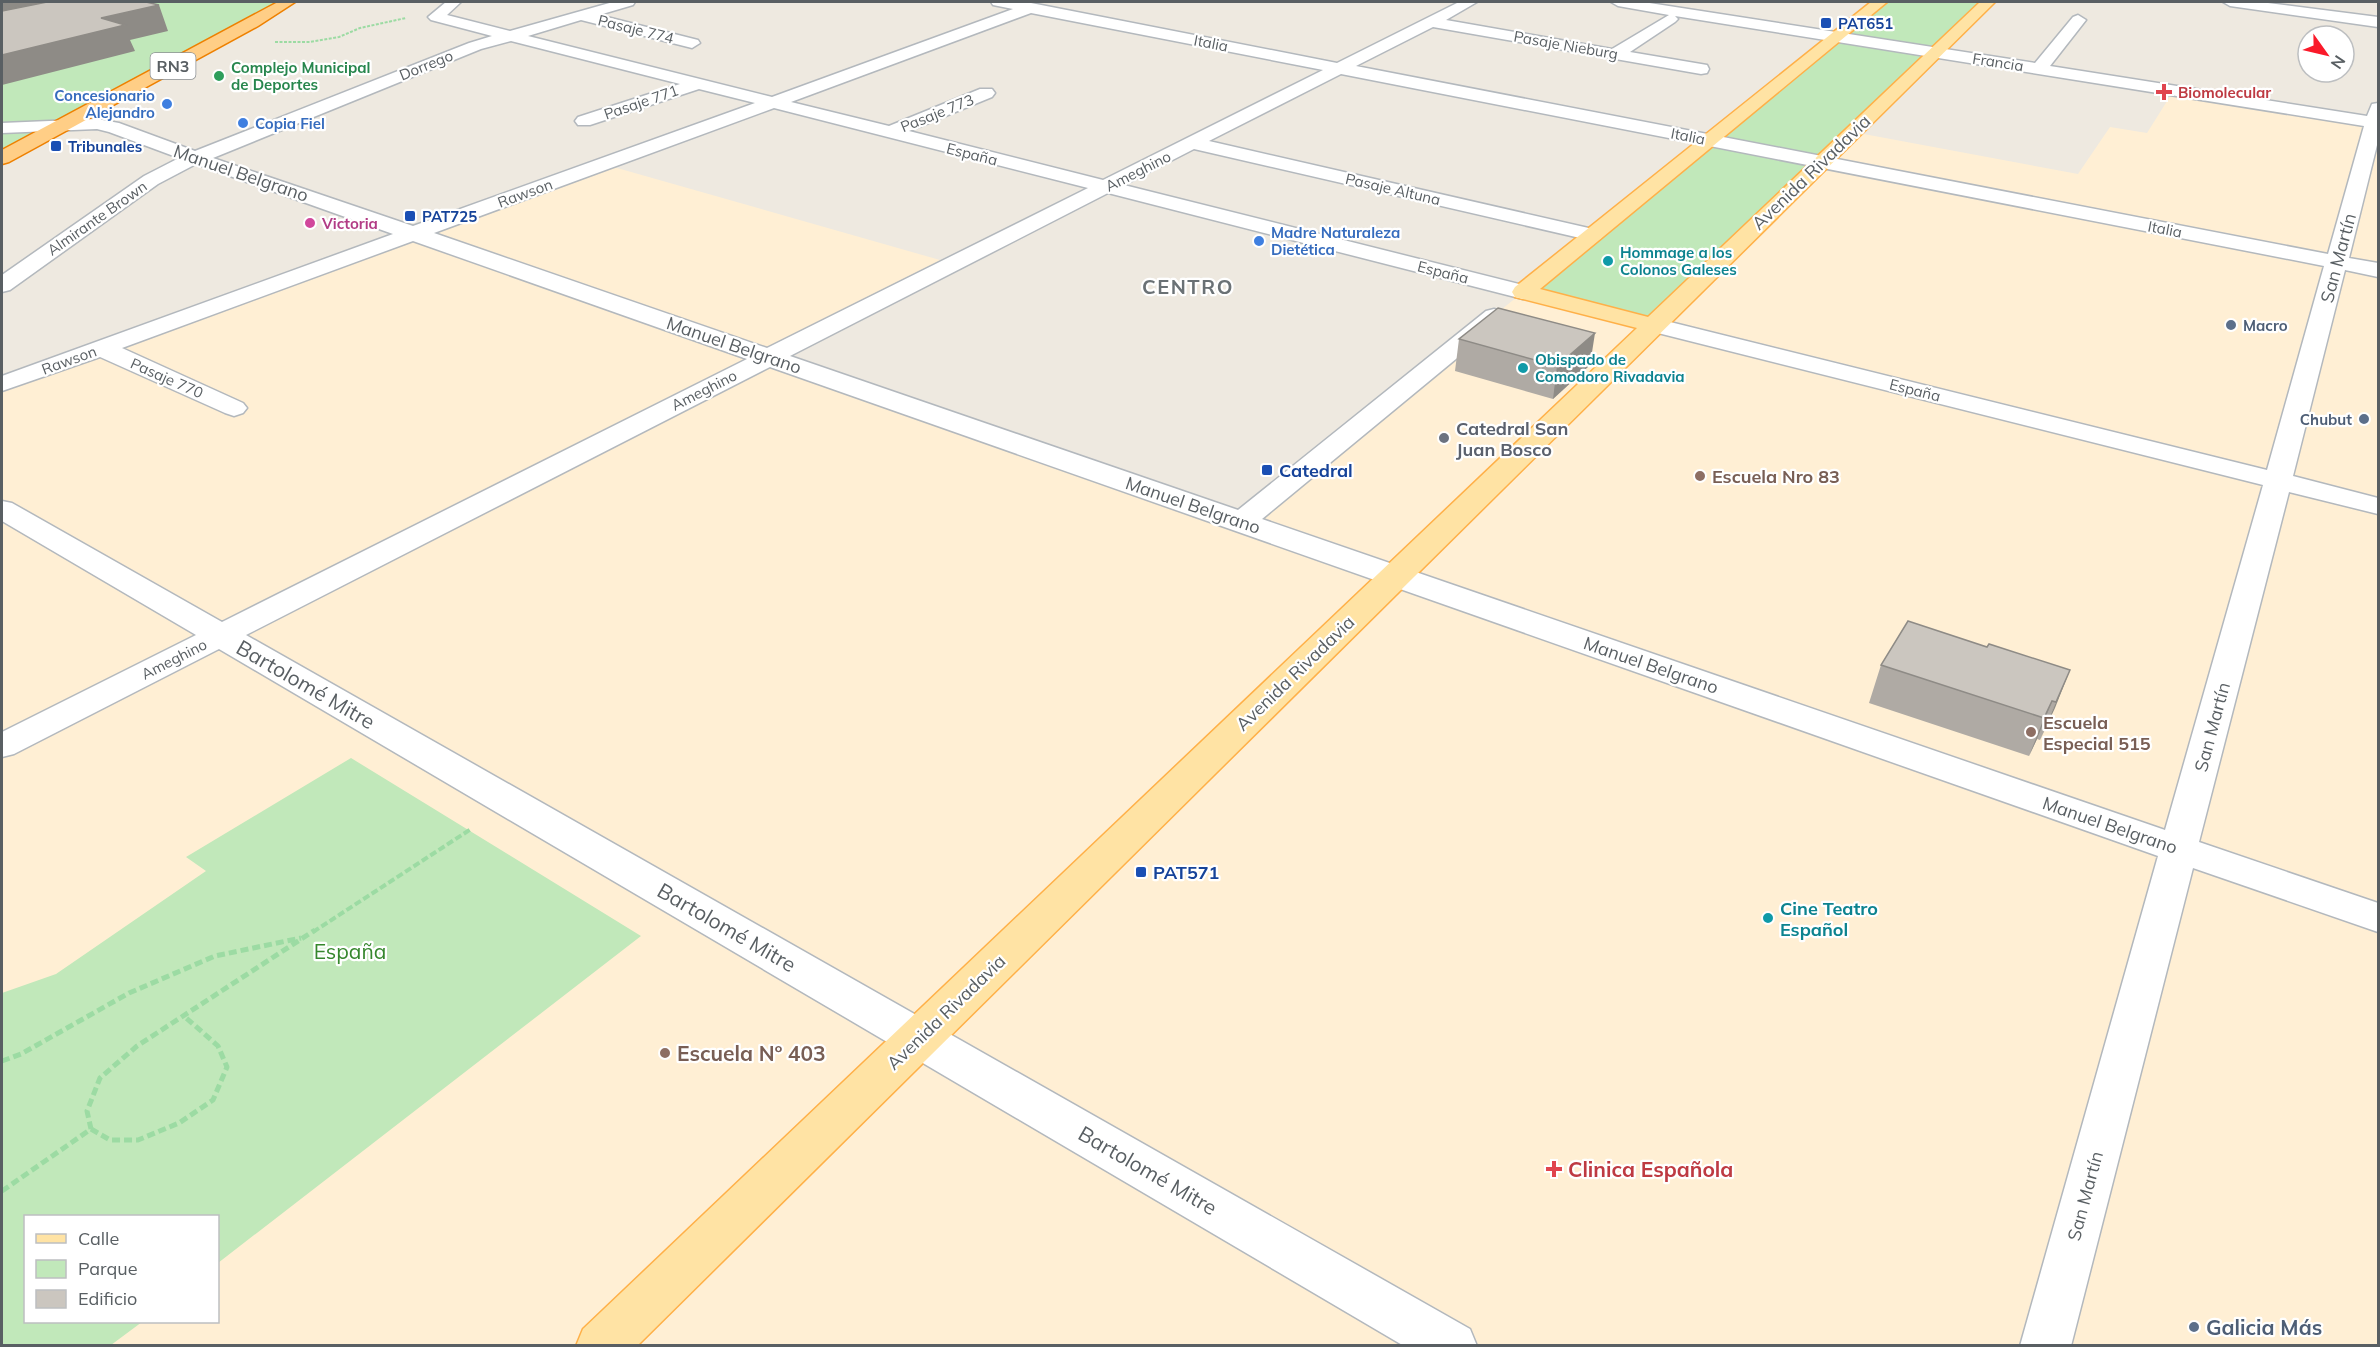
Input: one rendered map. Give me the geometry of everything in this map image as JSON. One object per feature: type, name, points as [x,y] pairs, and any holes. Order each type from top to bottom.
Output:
[{"type":"highway","name":"RN3","points":[[2,158],[56,126],[221,41],[288,2]]},
{"type":"main road","points":[[1523,292],[1880,2]]},
{"type":"main road","name":"Avenida Rivadavia","points":[[601,1346],[1988,2]]},
{"type":"main road","name":"España","points":[[1523,292],[1654,325]]},
{"type":"street","name":"Dorrego","points":[[196,158],[475,46],[628,2]]},
{"type":"street","name":"Italia","points":[[998,2],[2379,270]]},
{"type":"street","name":"Rawson","points":[[2,384],[1048,2]]},
{"type":"street","name":"Ameghino","points":[[2,746],[1470,2]]},
{"type":"street","name":"Francia","points":[[1618,2],[2039,69],[2377,118]]},
{"type":"street","points":[[2230,2],[2379,22]]},
{"type":"street","name":"España","points":[[444,10],[508,36],[1523,292]]},
{"type":"street","name":"Pasaje 774","points":[[580,15],[692,43]]},
{"type":"street","points":[[1615,54],[1670,19]]},
{"type":"street","points":[[2039,69],[2078,20]]},
{"type":"street","name":"Pasaje Nieburg","points":[[1430,22],[1701,69]]},
{"type":"street","name":"Pasaje 771","points":[[584,121],[697,84]]},
{"type":"street","name":"Pasaje 773","points":[[888,133],[986,93]]},
{"type":"street","name":"San Martín","points":[[2045,1346],[2377,118]]},
{"type":"street","name":"Manuel Belgrano","points":[[2,128],[97,124],[113,127],[196,158],[2379,918]]},
{"type":"street","name":"Pasaje Altuna","points":[[1192,143],[1593,235]]},
{"type":"street","name":"Almirante Brown","points":[[2,285],[151,180],[173,167],[196,158]]},
{"type":"street","points":[[1241,522],[1523,292]]},
{"type":"street","name":"España","points":[[1654,325],[2379,506]]},
{"type":"street","name":"Pasaje 770","points":[[101,348],[234,408]]},
{"type":"street","name":"Bartolomé Mitre","points":[[2,509],[1452,1346]]},
{"type":"path","points":[[339,37],[360,28],[444,10]]},
{"type":"path","points":[[184,1016],[218,1046],[227,1067],[213,1100],[179,1123],[138,1140],[110,1140],[91,1128],[87,1111],[100,1078],[137,1046],[471,829]]},
{"type":"path","points":[[2,1061],[21,1054],[129,993],[215,956],[304,938]]},
{"type":"path","points":[[2,1191],[91,1128]]},
{"type":"shaded area","points":[[2174,90],[2375,122],[2378,108],[2378,1345],[2,1346],[2,384],[603,164],[954,264],[769,357],[1241,522],[1523,292],[1853,132],[2078,174],[2110,127],[2147,133]]},
{"type":"green space","points":[[139,2],[288,2],[2,158],[2,32]]},
{"type":"green space","points":[[1880,2],[1988,2],[1654,325],[1523,292]]},
{"type":"green space","name":"España","points":[[351,758],[641,936],[219,1262],[219,1215],[24,1215],[24,1323],[141,1323],[111,1345],[2,1345],[2,993],[56,974],[206,871],[186,857]]},
{"type":"building","points":[[47,2],[146,2],[159,5],[101,18],[125,25],[2,55],[2,11]]},
{"type":"building","points":[[1498,308],[1595,333],[1557,366],[1459,339]]},
{"type":"building","points":[[1908,621],[1987,647],[1989,644],[2070,670],[2056,702],[2052,701],[2044,718],[1881,665]]},
{"type":"place","name":"PAT651","points":[[1826,23]]},
{"type":"place","name":"Complejo Municipal de Deportes","points":[[219,76]]},
{"type":"place","name":"Biomolecular","points":[[2164,92]]},
{"type":"place","name":"Concesionario Alejandro","points":[[167,104]]},
{"type":"place","name":"Copia Fiel","points":[[243,123]]},
{"type":"place","name":"Tribunales","points":[[56,146]]},
{"type":"place","name":"PAT725","points":[[410,216]]},
{"type":"place","name":"Victoria","points":[[310,223]]},
{"type":"place","name":"Madre Naturaleza Dietética","points":[[1259,241]]},
{"type":"place","name":"Hommage a los Colonos Galeses","points":[[1608,261]]},
{"type":"place","name":"Macro","points":[[2231,325]]},
{"type":"place","name":"Obispado de Comodoro Rivadavia","points":[[1523,368]]},
{"type":"place","name":"Chubut","points":[[2364,419]]},
{"type":"place","name":"Catedral San Juan Bosco","points":[[1444,438]]},
{"type":"place","name":"Catedral","points":[[1267,470]]},
{"type":"place","name":"Escuela Nro 83","points":[[1700,476]]},
{"type":"place","name":"Escuela Especial 515","points":[[2031,732]]},
{"type":"place","name":"PAT571","points":[[1141,872]]},
{"type":"place","name":"Cine Teatro Español","points":[[1768,918]]},
{"type":"place","name":"Escuela Nº 403","points":[[665,1053]]},
{"type":"place","name":"Clinica Española","points":[[1554,1169]]},
{"type":"place","name":"Galicia Más","points":[[2194,1327]]},
{"type":"district","name":"CENTRO","points":[[1188,286]]}]
